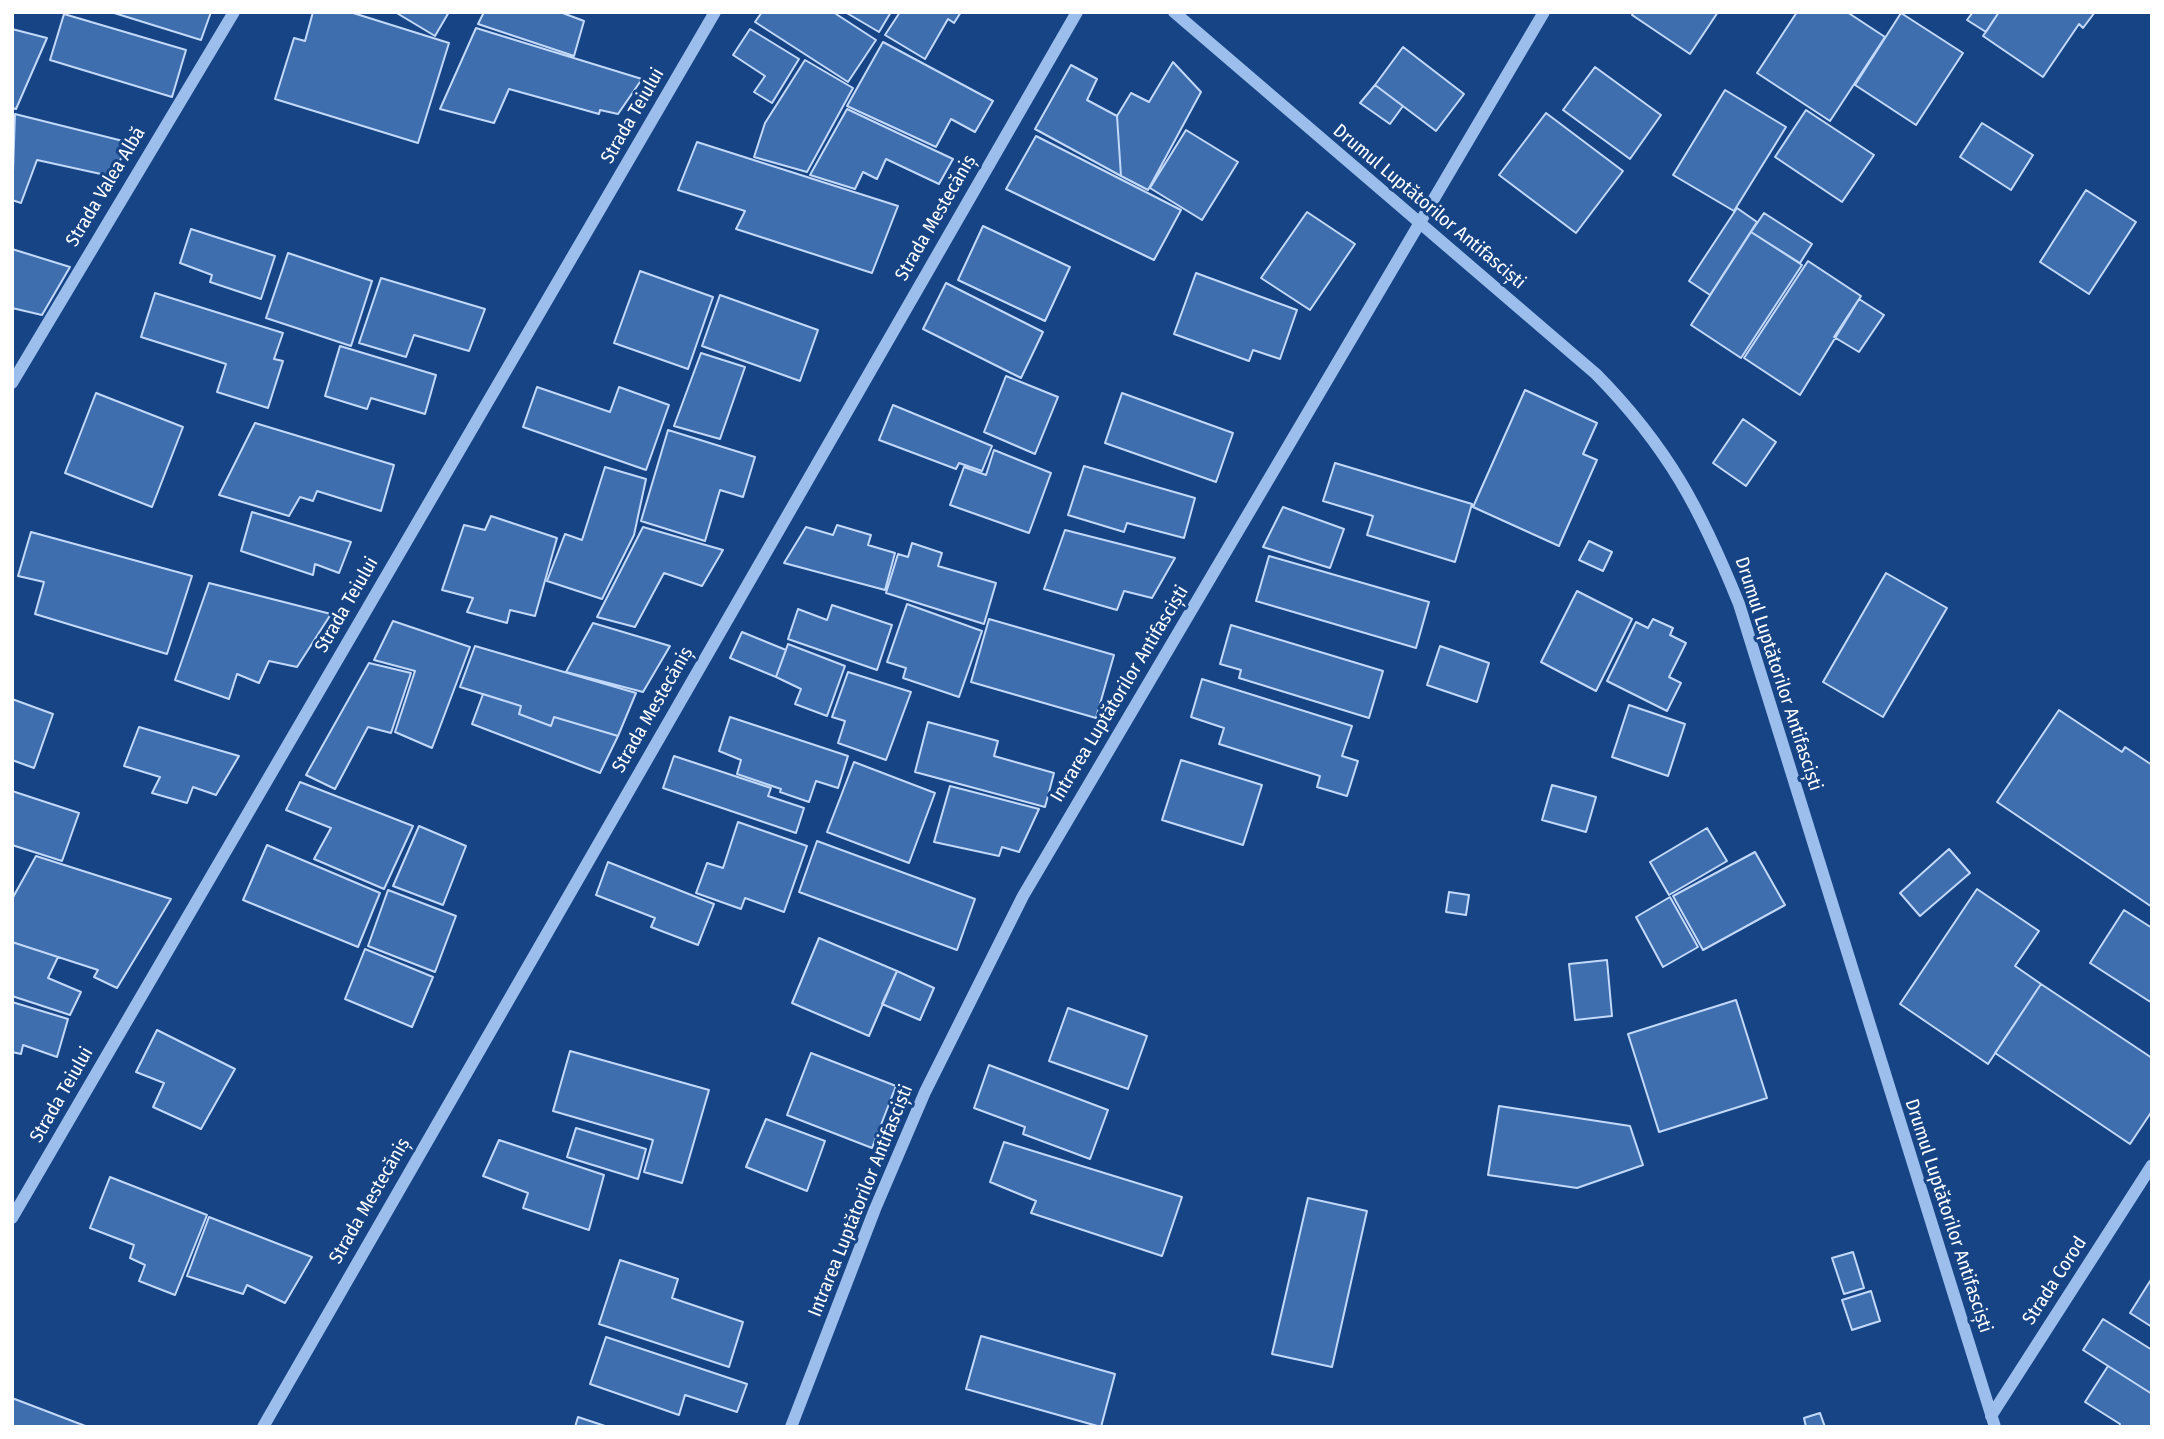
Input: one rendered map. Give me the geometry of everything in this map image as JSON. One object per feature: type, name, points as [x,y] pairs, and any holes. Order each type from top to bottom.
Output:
[{"type":"street","name":"Strada Valea Albă","points":[[12,383],[234,12]]},
{"type":"street","name":"Strada Teiului","points":[[12,1218],[715,12]]},
{"type":"street","name":"Strada Mestecăniș","points":[[262,1427],[1077,12]]},
{"type":"street","name":"Drumul Luptătorilor Antifasciști","points":[[1174,12],[1596,374],[1636,414],[1690,494],[1715,544],[1739,604],[1993,1422]]},
{"type":"street","name":"Intrarea Luptătorilor Antifasciști","points":[[791,1427],[875,1209],[925,1092],[1023,896],[1544,12]]},
{"type":"street","name":"Strada Corod","points":[[1993,1422],[2152,1165]]},
{"type":"building","points":[[111,12],[211,12],[201,40]]},
{"type":"building","points":[[313,12],[350,12],[449,43],[418,143],[275,99],[294,38],[305,41]]},
{"type":"building","points":[[395,12],[449,12],[435,36]]},
{"type":"building","points":[[484,12],[560,12],[584,21],[574,56],[478,24]]},
{"type":"building","points":[[762,12],[833,12],[876,40],[848,82],[755,22]]},
{"type":"building","points":[[845,12],[891,12],[879,32]]},
{"type":"building","points":[[900,12],[961,12],[954,23],[948,19],[925,59],[885,35]]},
{"type":"building","points":[[1634,12],[1718,12],[1690,54],[1632,15]]},
{"type":"building","points":[[1797,12],[1847,12],[1885,37],[1830,121],[1757,73]]},
{"type":"building","points":[[1973,12],[1999,12],[1986,32],[1967,20]]},
{"type":"building","points":[[1999,12],[2095,12],[2083,28],[2079,24],[2043,77],[1983,36]]},
{"type":"building","points":[[1901,13],[1963,53],[1916,125],[1855,85]]},
{"type":"building","points":[[64,14],[186,50],[172,97],[50,60]]},
{"type":"building","points":[[476,28],[642,79],[618,114],[600,110],[599,114],[509,89],[494,123],[440,109]]},
{"type":"building","points":[[12,29],[47,38],[16,109],[12,108]]},
{"type":"building","points":[[750,29],[799,59],[772,103],[754,92],[765,76],[733,55]]},
{"type":"building","points":[[883,42],[993,101],[975,132],[951,119],[936,147],[847,106]]},
{"type":"building","points":[[1403,47],[1464,94],[1436,131],[1375,85]]},
{"type":"building","points":[[805,60],[853,88],[807,172],[754,157],[765,123]]},
{"type":"building","points":[[1173,62],[1201,92],[1148,190],[1121,176],[1117,116],[1131,93],[1149,102]]},
{"type":"building","points":[[1071,65],[1097,79],[1087,100],[1117,116],[1121,176],[1035,129]]},
{"type":"building","points":[[1595,67],[1661,115],[1630,159],[1563,110]]},
{"type":"building","points":[[1375,85],[1403,106],[1390,124],[1360,103]]},
{"type":"building","points":[[1725,90],[1786,127],[1734,211],[1673,175]]},
{"type":"building","points":[[847,109],[953,159],[939,184],[886,159],[877,179],[863,172],[855,189],[810,175]]},
{"type":"building","points":[[1806,110],[1874,155],[1842,202],[1775,157]]},
{"type":"building","points":[[1546,113],[1623,171],[1576,233],[1499,175]]},
{"type":"building","points":[[15,114],[131,143],[110,176],[37,160],[21,203],[12,200]]},
{"type":"building","points":[[1982,123],[2033,155],[2011,190],[1960,157]]},
{"type":"building","points":[[1186,130],[1238,162],[1202,220],[1150,188]]},
{"type":"building","points":[[1036,136],[1181,210],[1154,260],[1006,189]]},
{"type":"building","points":[[697,142],[898,206],[872,273],[736,229],[745,211],[678,190]]},
{"type":"building","points":[[2086,190],[2136,222],[2089,294],[2040,262]]},
{"type":"building","points":[[1737,208],[1757,222],[1710,295],[1689,281]]},
{"type":"building","points":[[1307,212],[1355,244],[1310,310],[1261,278]]},
{"type":"building","points":[[1764,213],[1812,244],[1800,263],[1751,232]]},
{"type":"building","points":[[983,226],[1070,267],[1045,321],[958,280]]},
{"type":"building","points":[[191,229],[275,256],[261,299],[210,282],[212,275],[180,263]]},
{"type":"building","points":[[1751,232],[1802,265],[1741,358],[1691,325]]},
{"type":"building","points":[[12,249],[70,267],[42,315],[12,308]]},
{"type":"building","points":[[288,253],[372,281],[351,346],[266,318]]},
{"type":"building","points":[[1808,261],[1861,296],[1800,395],[1744,358]]},
{"type":"building","points":[[640,271],[713,297],[688,369],[614,343]]},
{"type":"building","points":[[1196,273],[1297,310],[1280,359],[1253,350],[1249,361],[1174,334]]},
{"type":"building","points":[[381,278],[485,309],[469,351],[414,335],[406,357],[359,343]]},
{"type":"building","points":[[946,283],[1043,332],[1021,378],[923,329]]},
{"type":"building","points":[[155,293],[283,333],[274,359],[283,361],[268,408],[217,392],[226,364],[141,337]]},
{"type":"building","points":[[720,295],[818,330],[800,381],[702,346]]},
{"type":"building","points":[[1859,299],[1884,315],[1859,352],[1834,337]]},
{"type":"building","points":[[340,346],[436,375],[425,414],[371,398],[367,409],[325,396]]},
{"type":"building","points":[[701,353],[745,367],[720,439],[674,426]]},
{"type":"building","points":[[1006,376],[1058,397],[1035,454],[984,432]]},
{"type":"building","points":[[537,387],[610,412],[619,387],[669,405],[646,470],[523,427]]},
{"type":"building","points":[[1525,390],[1597,423],[1583,454],[1597,460],[1559,546],[1473,507]]},
{"type":"building","points":[[96,393],[183,427],[152,507],[65,473]]},
{"type":"building","points":[[1122,393],[1233,433],[1216,482],[1105,443]]},
{"type":"building","points":[[893,405],[992,446],[982,471],[959,463],[956,469],[879,440]]},
{"type":"building","points":[[1743,419],[1776,442],[1746,486],[1713,463]]},
{"type":"building","points":[[255,423],[394,465],[381,511],[317,491],[313,501],[300,497],[289,516],[219,495]]},
{"type":"building","points":[[668,430],[755,457],[743,497],[720,490],[705,541],[641,521]]},
{"type":"building","points":[[994,450],[1051,473],[1029,533],[950,505],[964,467],[986,475]]},
{"type":"building","points":[[1335,463],[1472,504],[1455,562],[1367,535],[1373,516],[1323,501]]},
{"type":"building","points":[[1084,466],[1195,498],[1184,538],[1127,523],[1124,532],[1068,515]]},
{"type":"building","points":[[605,467],[646,479],[634,535],[602,599],[547,581],[565,534],[582,540]]},
{"type":"building","points":[[1283,507],[1344,529],[1330,568],[1263,547]]},
{"type":"building","points":[[252,512],[351,542],[339,573],[315,564],[313,575],[241,551]]},
{"type":"building","points":[[491,516],[557,538],[535,616],[510,610],[507,623],[467,612],[473,598],[442,590],[464,525],[485,530]]},
{"type":"building","points":[[837,525],[871,535],[868,545],[895,553],[885,590],[784,563],[806,527],[833,535]]},
{"type":"building","points":[[643,527],[723,550],[702,586],[664,573],[635,627],[597,617]]},
{"type":"building","points":[[1065,530],[1175,558],[1152,598],[1124,591],[1117,610],[1044,589]]},
{"type":"building","points":[[31,532],[192,576],[167,654],[35,614],[44,582],[18,576]]},
{"type":"building","points":[[1589,541],[1612,552],[1603,571],[1579,560]]},
{"type":"building","points":[[912,543],[942,553],[938,566],[996,583],[984,624],[886,593],[898,554],[908,557]]},
{"type":"building","points":[[1269,556],[1429,602],[1416,648],[1256,601]]},
{"type":"building","points":[[1886,573],[1947,608],[1883,717],[1823,682]]},
{"type":"building","points":[[209,583],[331,614],[297,667],[269,661],[259,683],[237,674],[229,699],[175,680]]},
{"type":"building","points":[[1577,591],[1632,619],[1596,691],[1541,662]]},
{"type":"building","points":[[907,604],[982,631],[959,697],[903,678],[906,668],[887,662]]},
{"type":"building","points":[[832,605],[892,625],[877,670],[788,639],[798,609],[827,620]]},
{"type":"building","points":[[989,619],[1114,655],[1096,718],[971,682]]},
{"type":"building","points":[[1653,619],[1673,628],[1670,635],[1686,643],[1669,677],[1681,683],[1667,711],[1607,681],[1636,622],[1648,628]]},
{"type":"building","points":[[393,621],[470,647],[432,748],[395,732],[415,671],[374,660]]},
{"type":"building","points":[[593,623],[670,646],[643,692],[566,672]]},
{"type":"building","points":[[1231,625],[1383,671],[1369,718],[1239,678],[1241,670],[1220,664]]},
{"type":"building","points":[[742,632],[786,650],[776,677],[730,658]]},
{"type":"building","points":[[788,644],[845,666],[827,716],[795,704],[801,689],[776,677]]},
{"type":"building","points":[[475,646],[636,693],[618,736],[554,717],[551,726],[519,714],[521,706],[460,687]]},
{"type":"building","points":[[1440,646],[1489,663],[1477,702],[1427,685]]},
{"type":"building","points":[[369,663],[411,673],[391,733],[368,727],[335,789],[306,775]]},
{"type":"building","points":[[848,672],[911,692],[886,760],[838,743],[845,721],[832,717]]},
{"type":"building","points":[[1202,679],[1352,726],[1342,756],[1358,761],[1347,796],[1317,787],[1320,776],[1219,744],[1224,728],[1191,717]]},
{"type":"building","points":[[483,694],[521,706],[519,714],[551,726],[554,717],[618,736],[600,773],[472,724]]},
{"type":"building","points":[[12,699],[53,714],[34,768],[12,760]]},
{"type":"building","points":[[1629,705],[1685,724],[1668,776],[1612,757]]},
{"type":"building","points":[[2059,710],[2122,752],[2125,747],[2152,765],[2152,907],[1997,802]]},
{"type":"building","points":[[730,717],[848,756],[838,788],[816,781],[809,802],[737,774],[741,760],[719,751]]},
{"type":"building","points":[[928,722],[998,741],[994,756],[1054,773],[1045,807],[915,772]]},
{"type":"building","points":[[139,727],[239,756],[216,795],[193,787],[187,803],[152,793],[160,777],[124,766]]},
{"type":"building","points":[[674,756],[771,788],[768,796],[804,808],[796,833],[663,788]]},
{"type":"building","points":[[1181,760],[1262,785],[1243,845],[1162,820]]},
{"type":"building","points":[[854,762],[935,793],[909,863],[827,832]]},
{"type":"building","points":[[300,782],[413,826],[384,889],[314,859],[331,828],[286,810]]},
{"type":"building","points":[[1552,785],[1596,797],[1586,832],[1542,820]]},
{"type":"building","points":[[950,786],[1039,809],[1019,852],[1002,847],[999,856],[934,842]]},
{"type":"building","points":[[12,791],[79,813],[62,861],[12,845]]},
{"type":"building","points":[[738,822],[807,846],[784,912],[745,898],[741,909],[696,893],[707,863],[723,868]]},
{"type":"building","points":[[419,826],[466,846],[443,905],[393,886]]},
{"type":"building","points":[[1707,828],[1727,861],[1669,895],[1650,862]]},
{"type":"building","points":[[817,841],[975,899],[957,950],[799,892]]},
{"type":"building","points":[[267,845],[380,893],[358,947],[243,900]]},
{"type":"building","points":[[1949,849],[1970,873],[1920,916],[1900,893]]},
{"type":"building","points":[[1755,852],[1785,905],[1703,950],[1673,896]]},
{"type":"building","points":[[36,856],[171,899],[117,988],[94,977],[98,970],[12,942],[12,899]]},
{"type":"building","points":[[608,862],[714,904],[698,945],[651,927],[655,918],[596,895]]},
{"type":"building","points":[[1977,889],[2039,931],[2015,966],[2041,984],[1988,1064],[1900,1004]]},
{"type":"building","points":[[388,890],[456,916],[435,972],[368,946]]},
{"type":"building","points":[[1449,892],[1469,895],[1466,915],[1446,912]]},
{"type":"building","points":[[1670,897],[1698,947],[1663,967],[1636,917]]},
{"type":"building","points":[[2124,910],[2152,928],[2152,1003],[2090,963]]},
{"type":"building","points":[[819,938],[897,971],[869,1036],[792,1003]]},
{"type":"building","points":[[12,942],[58,957],[48,978],[81,992],[70,1015],[12,996]]},
{"type":"building","points":[[365,949],[433,977],[412,1027],[345,999]]},
{"type":"building","points":[[1607,960],[1612,1016],[1575,1020],[1569,964]]},
{"type":"building","points":[[897,971],[934,988],[920,1020],[882,1004]]},
{"type":"building","points":[[2041,984],[2152,1058],[2152,1111],[2130,1144],[1995,1053]]},
{"type":"building","points":[[1736,1000],[1767,1098],[1659,1132],[1628,1034]]},
{"type":"building","points":[[12,1002],[68,1019],[57,1057],[23,1045],[21,1054],[12,1052]]},
{"type":"building","points":[[1068,1008],[1147,1036],[1128,1089],[1049,1061]]},
{"type":"building","points":[[157,1030],[235,1069],[201,1129],[153,1107],[164,1083],[136,1072]]},
{"type":"building","points":[[570,1051],[709,1090],[682,1183],[644,1172],[653,1140],[553,1111]]},
{"type":"building","points":[[811,1053],[896,1086],[872,1148],[787,1115]]},
{"type":"building","points":[[989,1065],[1108,1110],[1090,1159],[1023,1134],[1025,1127],[974,1108]]},
{"type":"building","points":[[1499,1106],[1630,1126],[1643,1165],[1577,1188],[1488,1175]]},
{"type":"building","points":[[766,1119],[825,1141],[807,1191],[746,1167]]},
{"type":"building","points":[[576,1128],[646,1149],[638,1179],[567,1157]]},
{"type":"building","points":[[499,1140],[604,1175],[589,1230],[523,1208],[528,1193],[483,1176]]},
{"type":"building","points":[[1004,1142],[1182,1197],[1162,1256],[1031,1213],[1036,1201],[990,1182]]},
{"type":"building","points":[[110,1177],[207,1215],[175,1295],[139,1281],[145,1265],[130,1258],[134,1245],[90,1228]]},
{"type":"building","points":[[1308,1198],[1367,1211],[1332,1367],[1272,1354]]},
{"type":"building","points":[[209,1217],[312,1257],[285,1303],[247,1285],[243,1294],[187,1276]]},
{"type":"building","points":[[1853,1252],[1864,1288],[1844,1294],[1832,1258]]},
{"type":"building","points":[[620,1260],[678,1279],[672,1298],[743,1322],[729,1367],[599,1324]]},
{"type":"building","points":[[2152,1278],[2152,1327],[2130,1313]]},
{"type":"building","points":[[1871,1291],[1880,1321],[1852,1330],[1842,1300]]},
{"type":"building","points":[[2103,1319],[2152,1350],[2152,1394],[2083,1350]]},
{"type":"building","points":[[981,1336],[1115,1374],[1101,1427],[966,1389]]},
{"type":"building","points":[[606,1337],[747,1384],[737,1412],[685,1395],[679,1415],[590,1384]]},
{"type":"building","points":[[2108,1366],[2152,1394],[2152,1427],[2119,1427],[2120,1424],[2085,1402]]},
{"type":"building","points":[[12,1398],[88,1427],[12,1427]]},
{"type":"building","points":[[1820,1413],[1825,1427],[1806,1427],[1804,1418]]},
{"type":"building","points":[[578,1417],[608,1427],[575,1427]]}]
